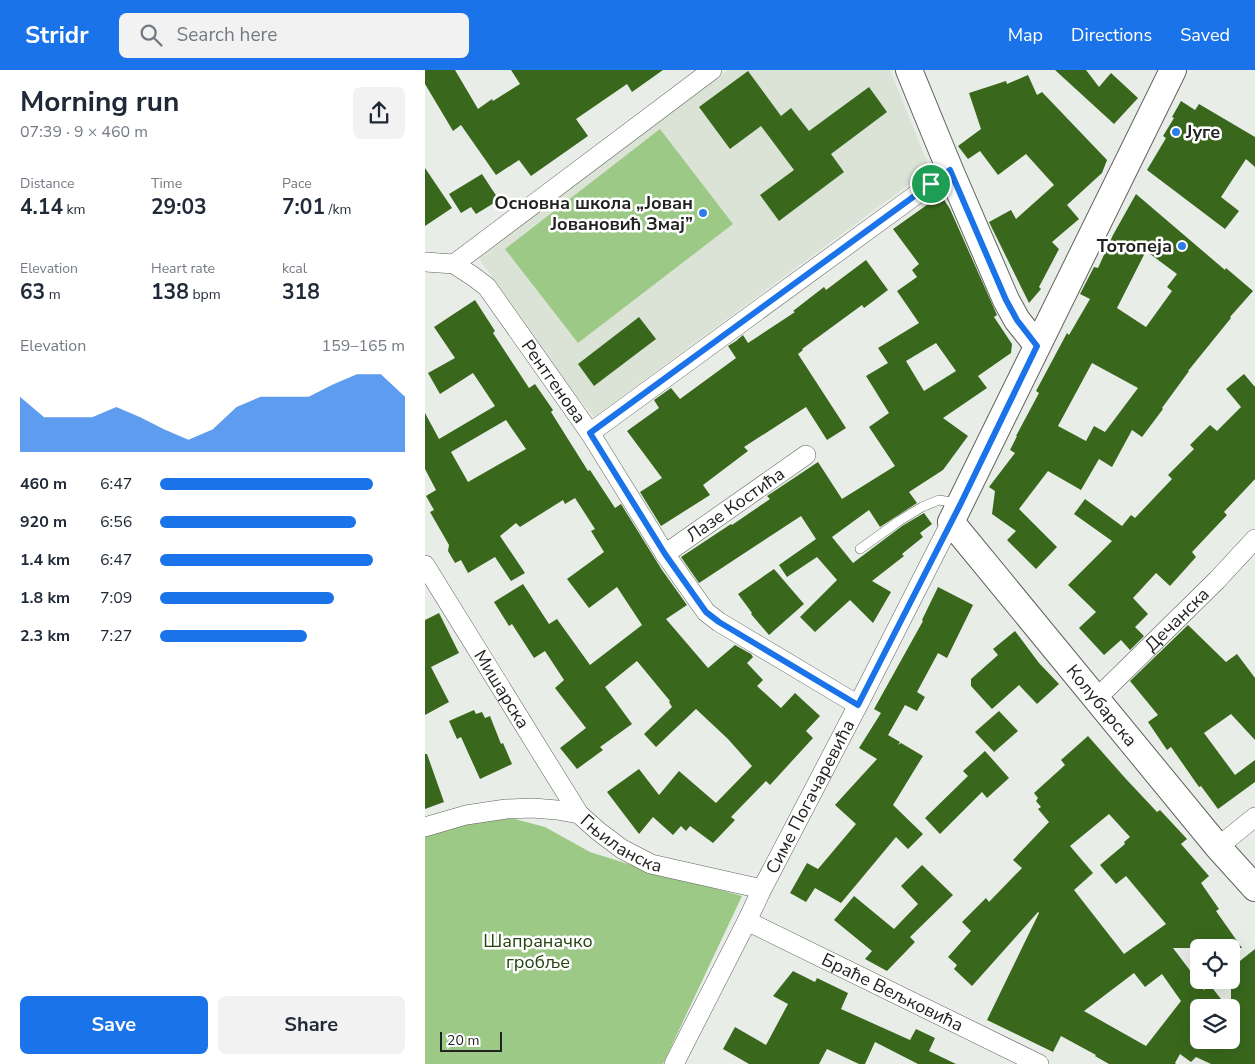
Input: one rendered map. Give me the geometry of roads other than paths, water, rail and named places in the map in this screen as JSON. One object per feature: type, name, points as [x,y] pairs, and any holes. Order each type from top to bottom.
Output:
[{"type":"main road","points":[[909,70],[1006,300],[1017,320],[1037,346]]},
{"type":"main road","name":"Симе Погачаревића","points":[[956,512],[1173,70]]},
{"type":"main road","name":"Колубарска","points":[[956,512],[1097,698],[1218,847],[1255,888]]},
{"type":"street","points":[[454,264],[712,70]]},
{"type":"street","points":[[590,433],[950,170]]},
{"type":"street","name":"Рентгенова","points":[[425,262],[454,264],[487,287],[590,433],[665,554],[706,612],[727,627],[858,705]]},
{"type":"street","name":"Лазе Костића","points":[[665,554],[806,455]]},
{"type":"street","name":"Симе Погачаревића","points":[[674,1064],[956,512]]},
{"type":"street","name":"Дечанска","points":[[1097,698],[1217,580],[1255,538]]},
{"type":"street","name":"Мишарска","points":[[425,565],[432,591],[579,814]]},
{"type":"street","name":"Гњиланска","points":[[425,827],[466,815],[506,809],[533,808],[579,814],[622,849],[651,864],[762,889]]},
{"type":"street","points":[[1218,847],[1255,817]]},
{"type":"street","name":"Браће Вељковића","points":[[747,921],[1039,1064]]},
{"type":"lane","points":[[860,549],[899,521],[922,507],[939,500],[956,512]]},
{"type":"place","name":"Југе","points":[[1176,132]]},
{"type":"place","name":"Основна школа „Јован Јовановић Змај”","points":[[703,213]]},
{"type":"place","name":"Тотопеја","points":[[1182,246]]},
{"type":"park label","name":"Шапраначко гробље","points":[[538,951]]}]
